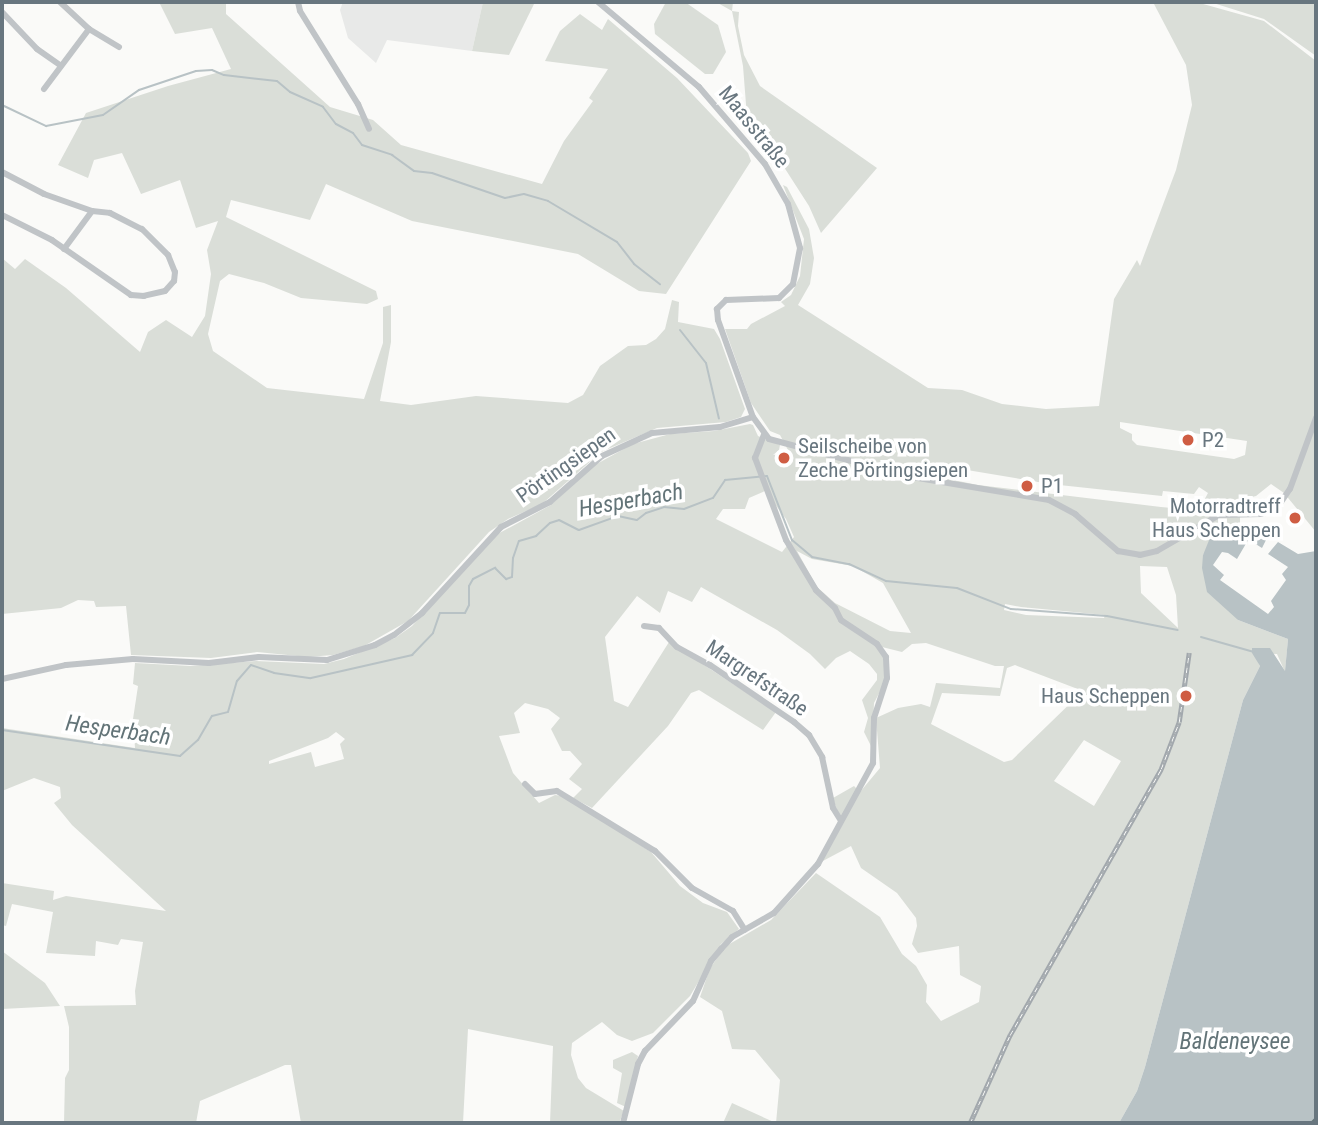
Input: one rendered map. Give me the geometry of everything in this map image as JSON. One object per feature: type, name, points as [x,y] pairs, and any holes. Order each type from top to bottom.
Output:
[{"type":"street","points":[[60,2],[89,29],[119,47]]},
{"type":"street","points":[[298,2],[300,11],[348,85],[369,130]]},
{"type":"street","name":"Maasstraße","points":[[598,2],[699,88],[760,157],[788,204],[800,248],[793,284],[779,298],[726,300],[717,309],[718,320],[753,417]]},
{"type":"street","points":[[2,12],[37,49],[61,66]]},
{"type":"street","points":[[44,89],[89,29]]},
{"type":"street","points":[[2,172],[44,194],[92,211],[110,213],[142,229],[172,263],[174,281],[170,287],[144,296],[131,295],[64,249],[2,215]]},
{"type":"street","points":[[64,249],[92,211]]},
{"type":"street","points":[[753,417],[764,435],[912,477],[1049,500],[1075,514],[1118,551],[1130,555],[1157,551],[1219,515],[1261,513],[1279,507],[1290,489],[1316,418]]},
{"type":"street","name":"Pörtingsiepen","points":[[2,678],[66,665],[133,659],[209,663],[259,657],[327,660],[343,656],[380,642],[410,624],[491,535],[550,502],[602,456],[652,433],[720,427],[753,417]]},
{"type":"street","points":[[623,1123],[642,1056],[693,1001],[711,961],[720,948],[774,913],[804,882],[818,864],[873,763],[874,718],[888,666],[877,644],[844,623],[816,590],[783,533],[755,456],[764,435]]},
{"type":"street","name":"Margrefstraße","points":[[644,626],[659,628],[677,647],[710,665],[809,735],[822,757],[833,808],[841,821]]},
{"type":"street","points":[[525,784],[535,794],[557,791],[655,851],[692,888],[733,911],[745,930]]},
{"type":"shaded area","points":[[159,2],[226,2],[226,14],[330,107],[373,120],[401,145],[542,184],[564,141],[593,101],[589,98],[608,69],[545,61],[560,31],[580,14],[602,30],[608,19],[677,78],[748,153],[751,161],[666,294],[639,291],[578,254],[412,221],[326,184],[310,220],[231,200],[226,217],[376,291],[378,299],[367,304],[301,298],[264,283],[229,274],[220,281],[208,334],[213,351],[267,388],[364,399],[383,343],[383,307],[391,305],[391,342],[380,401],[411,405],[476,396],[568,403],[583,395],[600,366],[628,346],[646,345],[656,339],[665,329],[672,300],[679,302],[678,322],[714,329],[720,339],[745,409],[741,417],[726,422],[657,428],[601,452],[542,504],[508,519],[489,532],[408,621],[364,646],[333,655],[308,657],[257,652],[211,658],[131,655],[126,606],[96,607],[94,601],[78,600],[61,608],[2,614],[2,258],[15,269],[25,259],[66,288],[140,352],[148,332],[166,320],[192,337],[205,316],[211,274],[207,250],[218,221],[196,228],[180,180],[141,194],[122,153],[94,160],[88,178],[58,165],[86,113],[231,69],[212,28],[175,34]]},
{"type":"shaded area","points":[[343,2],[483,2],[472,51],[387,40],[376,63],[348,38],[340,10]]},
{"type":"shaded area","points":[[483,2],[535,2],[509,55],[472,51]]},
{"type":"shaded area","points":[[666,2],[685,2],[718,25],[726,52],[713,74],[705,74],[655,34],[654,24]]},
{"type":"shaded area","points":[[716,2],[733,2],[732,11]]},
{"type":"shaded area","points":[[1196,2],[1264,21],[1316,61],[1316,532],[1284,493],[1271,484],[1256,496],[1240,500],[1240,524],[1218,530],[1203,555],[1238,620],[1288,639],[1285,672],[1277,654],[1254,653],[1260,666],[1243,700],[1145,1067],[1137,1091],[1119,1123],[776,1123],[780,1080],[755,1050],[732,1049],[722,1011],[700,997],[710,968],[726,946],[771,920],[816,873],[880,917],[902,954],[916,966],[927,985],[926,1002],[941,1021],[979,1002],[981,986],[960,975],[959,946],[918,953],[912,944],[917,926],[916,918],[897,893],[861,868],[851,846],[821,862],[845,820],[837,811],[833,798],[854,786],[860,792],[880,768],[876,718],[898,708],[921,704],[930,707],[936,683],[1000,688],[1004,666],[995,666],[926,643],[912,644],[902,652],[882,647],[886,680],[874,703],[872,748],[864,732],[868,718],[862,700],[877,680],[877,674],[869,664],[850,651],[836,658],[825,669],[810,654],[777,630],[701,587],[692,602],[668,591],[660,613],[637,596],[605,637],[614,701],[628,707],[669,642],[776,712],[763,730],[699,690],[691,693],[668,726],[592,808],[573,798],[582,789],[569,779],[582,764],[570,751],[562,751],[551,729],[560,718],[548,709],[525,703],[514,713],[520,733],[499,736],[513,773],[539,803],[555,795],[563,796],[651,852],[680,886],[703,903],[727,912],[739,929],[721,944],[690,996],[653,1033],[632,1041],[617,1035],[602,1022],[572,1043],[571,1055],[578,1078],[586,1088],[624,1111],[619,1123],[550,1123],[553,1046],[468,1029],[463,1123],[301,1123],[291,1065],[285,1065],[200,1101],[196,1123],[64,1123],[65,1078],[69,1070],[69,1027],[64,1006],[136,1005],[135,991],[143,942],[121,939],[118,945],[96,941],[95,956],[46,953],[53,912],[12,904],[6,926],[2,925],[2,883],[54,891],[53,900],[66,896],[166,911],[72,825],[54,803],[61,798],[60,787],[34,778],[2,791],[2,728],[135,748],[133,719],[138,686],[133,684],[135,663],[191,666],[256,661],[324,664],[344,659],[395,638],[412,626],[494,536],[551,505],[593,466],[633,444],[670,434],[714,431],[750,424],[758,436],[780,445],[773,455],[789,452],[780,435],[770,431],[751,403],[725,329],[747,329],[751,324],[785,306],[781,302],[791,295],[800,276],[804,239],[783,185],[787,187],[809,229],[814,258],[810,284],[798,305],[928,388],[962,390],[1002,404],[1046,409],[1099,406],[1114,299],[1137,260],[1140,266],[1176,170],[1192,105],[1186,65],[1154,4]],"holes":[[[1120,422],[1247,441],[1245,455],[1234,459],[1137,445],[1132,440],[1132,434],[1120,428]],[[931,464],[1050,484],[1162,496],[1163,491],[1194,494],[1199,487],[1208,493],[1201,506],[1194,510],[978,485],[928,475]],[[765,491],[786,519],[794,537],[782,552],[716,519],[723,509],[745,509],[749,498]],[[797,551],[812,559],[853,566],[883,583],[911,633],[890,631],[835,603],[817,587]],[[1140,566],[1167,567],[1176,595],[1178,628],[1141,593]],[[1005,604],[1105,615],[1104,618],[1026,615],[1004,610]],[[1015,665],[1083,691],[1012,760],[1004,762],[931,724],[942,693],[1000,696],[1007,668]],[[336,732],[345,739],[340,744],[344,759],[315,767],[311,752],[269,764],[269,761],[328,738]],[[1084,740],[1121,761],[1094,806],[1054,781]]]},
{"type":"shaded area","points":[[1210,2],[1316,2],[1316,56],[1264,19]]},
{"type":"shaded area","points":[[732,11],[739,12],[738,26],[744,55],[760,86],[877,168],[821,233],[809,206],[773,150],[764,128],[748,130],[743,66]]},
{"type":"shaded area","points":[[2,951],[45,983],[60,1006],[2,1009]]},
{"type":"shaded area","points":[[632,1052],[638,1056],[626,1107],[617,1103],[622,1073],[613,1068],[613,1060]]},
{"type":"shaded area","points":[[732,1103],[776,1123],[723,1123]]},
{"type":"water","name":"Baldeneysee","points":[[1240,524],[1254,527],[1268,536],[1262,548],[1254,543],[1255,538],[1251,535],[1237,559],[1222,552],[1213,565],[1224,575],[1220,580],[1268,614],[1274,607],[1271,601],[1286,580],[1282,574],[1288,567],[1268,554],[1278,542],[1298,554],[1316,551],[1316,1123],[1119,1123],[1137,1091],[1145,1067],[1243,700],[1260,666],[1252,648],[1270,648],[1285,671],[1288,639],[1238,620],[1207,592],[1202,568],[1203,555],[1212,533]]},
{"type":"waterway","points":[[2,105],[46,126],[103,115],[139,90],[196,71],[212,70],[224,75],[277,81],[290,92],[323,107],[336,124],[353,133],[362,145],[392,155],[414,171],[432,173],[505,198],[524,194],[548,201],[617,242],[634,264],[660,284]]},
{"type":"waterway","points":[[680,330],[706,363],[719,419]]},
{"type":"waterway","name":"Hesperbach","points":[[2,730],[180,756],[198,740],[212,716],[228,712],[237,681],[251,665],[274,673],[311,678],[412,655],[433,633],[440,613],[465,613],[469,605],[469,586],[473,579],[495,568],[506,579],[512,577],[513,558],[519,541],[536,536],[550,523],[559,520],[579,530],[618,516],[637,520],[646,513],[664,507],[684,509],[713,498],[725,480],[767,476],[792,540],[812,557],[849,564],[886,581],[957,588],[1011,609],[1107,616],[1178,630]]},
{"type":"waterway","name":"Hesperbach","points":[[1201,637],[1254,652]]},
{"type":"ferry route","points":[[1311,1123],[1316,1118]]},
{"type":"railway","points":[[970,1123],[1010,1035],[1161,769],[1179,722],[1189,653]]},
{"type":"place","name":"P2","points":[[1188,440]]},
{"type":"place","name":"Seilscheibe von Zeche Pörtingsiepen","points":[[784,458]]},
{"type":"place","name":"P1","points":[[1027,486]]},
{"type":"place","name":"Motorradtreff Haus Scheppen","points":[[1295,518]]},
{"type":"place","name":"Haus Scheppen","points":[[1186,696]]}]
